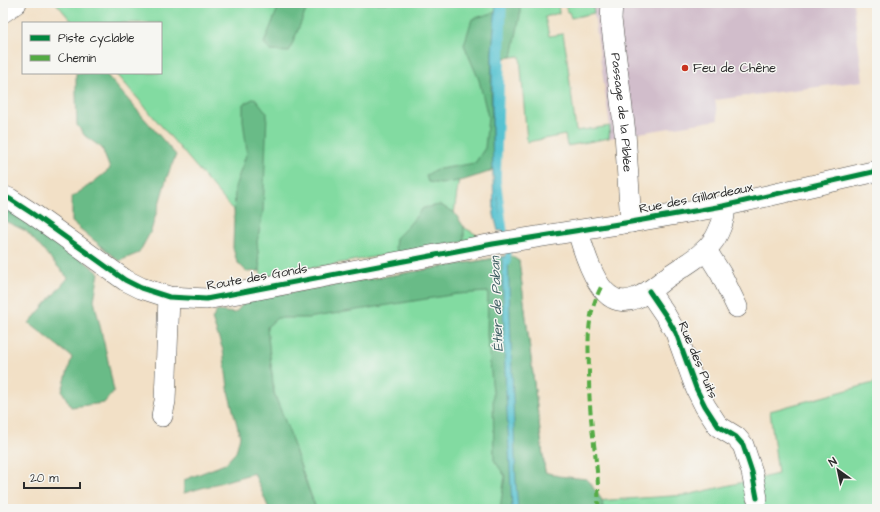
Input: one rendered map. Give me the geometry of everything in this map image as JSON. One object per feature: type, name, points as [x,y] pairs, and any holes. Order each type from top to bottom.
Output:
[{"type":"street","points":[[3,12],[16,3]]},
{"type":"street","name":"Passage de la Piblée","points":[[612,3],[611,19],[625,133],[631,222]]},
{"type":"street","name":"Rue des Gillardeaux","points":[[519,240],[723,206],[877,171]]},
{"type":"street","name":"Route des Gonds","points":[[3,196],[33,214],[125,280],[141,288],[169,297],[206,299],[519,240]]},
{"type":"street","points":[[578,231],[584,251],[601,287],[612,297],[629,301],[638,298],[649,291],[706,250],[715,239],[724,216],[723,206]]},
{"type":"street","points":[[706,250],[721,274],[737,307]]},
{"type":"street","name":"Rue des Puits","points":[[649,291],[676,333],[696,388],[705,406],[718,426],[736,436],[743,445],[752,472],[757,498]]},
{"type":"street","points":[[162,416],[165,401],[169,297]]},
{"type":"shaded area","points":[[594,3],[853,3],[863,81],[715,100],[718,120],[609,138],[610,126],[593,6]]},
{"type":"green space","points":[[56,3],[496,3],[498,163],[460,171],[453,221],[482,238],[261,277],[256,237],[117,74],[162,74],[162,22],[72,22]]},
{"type":"green space","points":[[280,3],[309,3],[289,52],[270,51],[264,43]]},
{"type":"green space","points":[[504,3],[558,3],[559,13],[545,17],[549,36],[563,34],[576,131],[610,126],[609,138],[567,146],[565,135],[527,142],[520,56],[502,58]]},
{"type":"green space","points":[[504,3],[520,3],[520,16],[512,57],[502,58]]},
{"type":"green space","points":[[565,3],[594,3],[594,13],[571,18],[569,12],[567,12]]},
{"type":"green space","points":[[496,12],[492,52],[491,87],[493,169],[489,172],[464,180],[441,184],[428,182],[426,176],[434,170],[475,163],[485,148],[488,117],[479,80],[464,45],[472,19]]},
{"type":"green space","points":[[76,74],[106,74],[176,155],[167,177],[151,231],[139,253],[119,261],[72,222],[72,197],[110,169],[102,148],[85,136],[77,125]]},
{"type":"green space","points":[[255,98],[267,113],[263,213],[257,242],[260,271],[247,272],[237,262],[233,248],[235,187],[247,152],[243,120],[243,104]]},
{"type":"green space","points":[[3,196],[99,273],[94,300],[114,391],[104,403],[71,407],[62,391],[72,357],[29,323],[68,278],[26,231],[3,220]]},
{"type":"green space","points":[[440,205],[454,212],[464,227],[464,242],[399,253],[395,248],[396,238],[423,208]]},
{"type":"green space","points":[[508,254],[519,261],[545,472],[558,476],[587,479],[602,500],[603,509],[500,509],[505,476],[494,460],[493,392],[487,335],[488,292],[457,294],[308,318],[277,318],[267,327],[274,393],[316,509],[269,509],[254,473],[184,493],[184,480],[225,464],[236,452],[240,436],[229,395],[223,350],[212,319],[217,311],[235,313],[243,304],[263,297],[502,257]]},
{"type":"green space","points":[[502,257],[512,509],[316,509],[274,393],[263,297]]},
{"type":"green space","points":[[519,261],[549,504],[687,495],[778,474],[770,411],[877,382],[877,509],[516,509]]},
{"type":"water","points":[[496,3],[504,3],[496,181],[499,208],[504,230],[498,231],[494,215],[492,131],[492,52]]},
{"type":"water","points":[[502,257],[508,257],[518,509],[512,509],[505,374]]},
{"type":"waterway","name":"Étier de Paban","points":[[504,3],[498,180],[508,263]]},
{"type":"marked path","points":[[598,509],[597,470],[591,418],[588,346],[589,326],[593,307],[601,287]]},
{"type":"cycle path","points":[[3,196],[33,214],[125,280],[141,288],[169,297],[206,299],[493,244],[723,206],[877,171]]},
{"type":"cycle path","points":[[649,291],[676,333],[696,388],[705,406],[718,426],[736,437],[743,445],[752,472],[757,498]]},
{"type":"place","name":"Feu de Chêne","points":[[685,68]]}]
